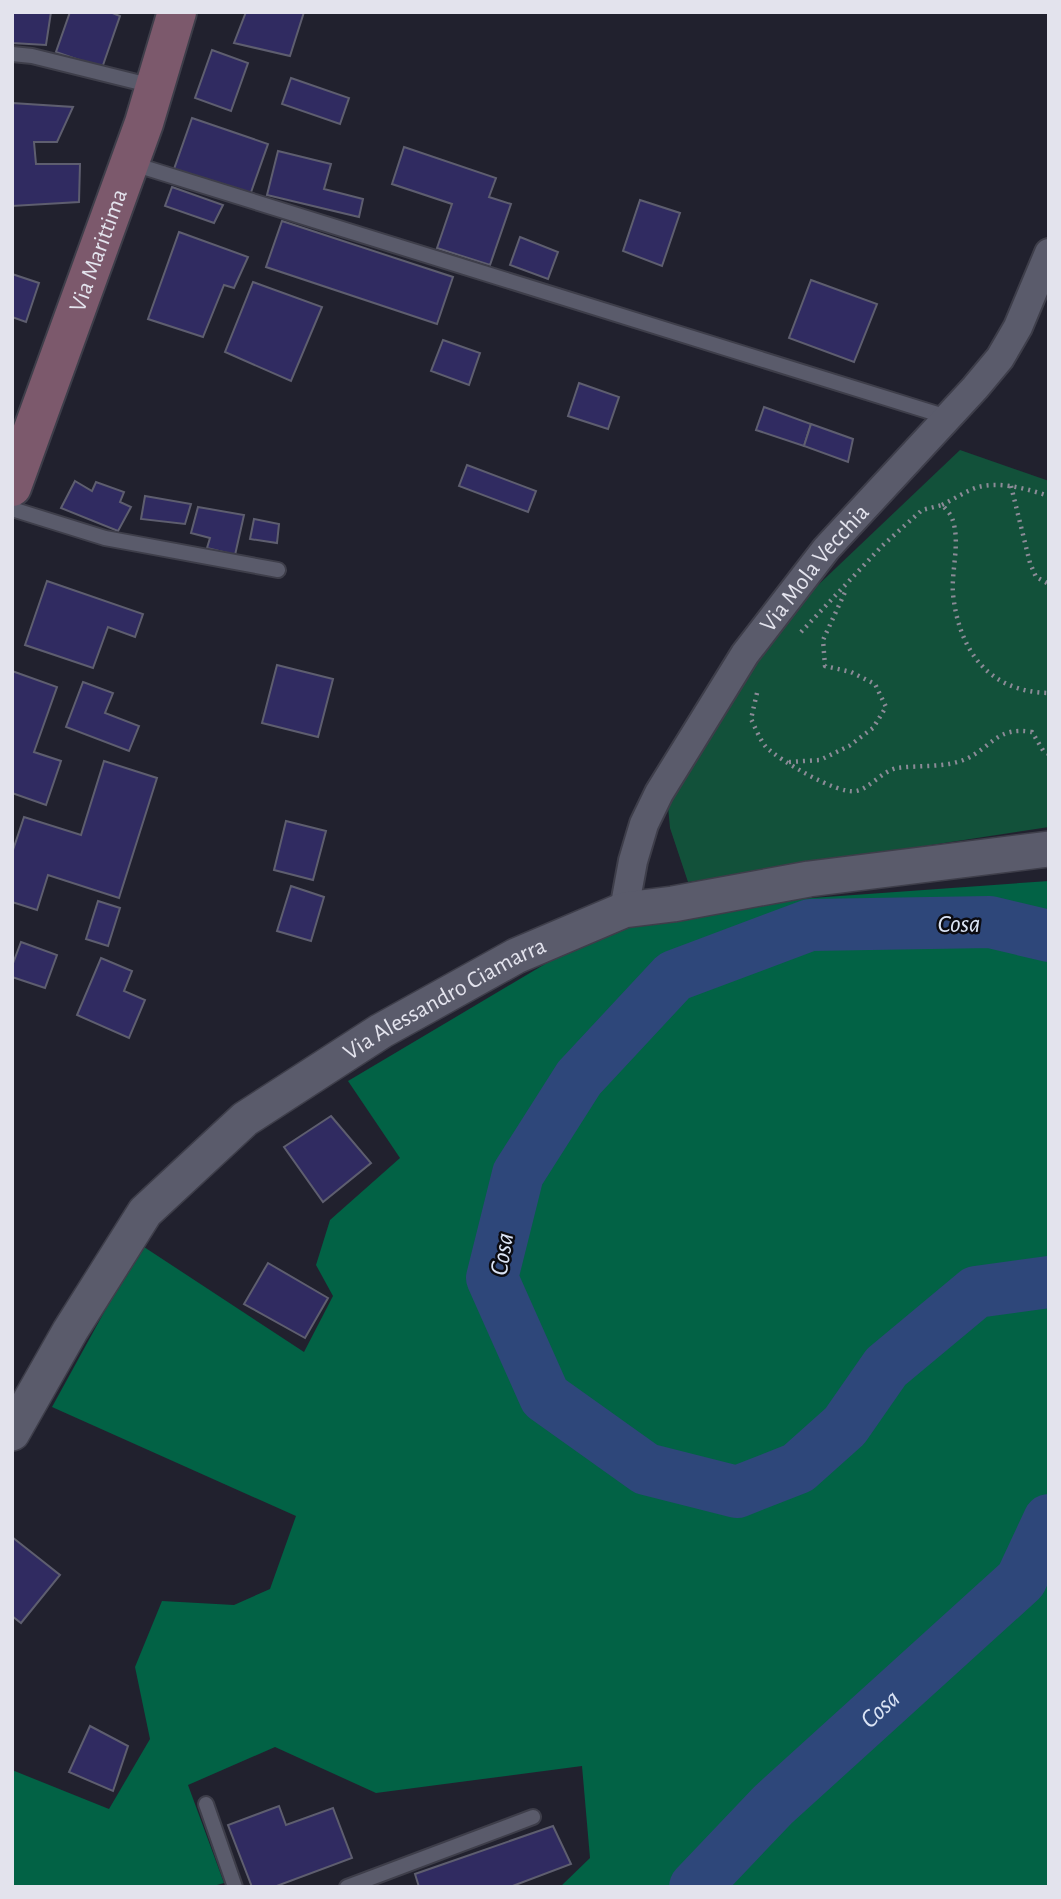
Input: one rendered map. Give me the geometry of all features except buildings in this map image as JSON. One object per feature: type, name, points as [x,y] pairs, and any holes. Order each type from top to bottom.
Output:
[{"type":"main road","name":"Via Marittima","points":[[17,463],[130,163],[177,12]]},
{"type":"street","name":"Via Mola Vecchia","points":[[625,909],[633,861],[644,824],[659,793],[745,654],[827,549],[1000,358],[1018,327],[1049,253]]},
{"type":"street","name":"Via Alessandro Ciamarra","points":[[12,1433],[145,1212],[245,1119],[381,1031],[516,956],[625,909],[673,904],[808,879],[1049,849]]},
{"type":"lane","points":[[12,54],[32,56],[155,87]]},
{"type":"lane","points":[[130,163],[947,418]]},
{"type":"lane","points":[[12,509],[105,538],[278,570]]},
{"type":"lane","points":[[206,1804],[235,1887]]},
{"type":"lane","points":[[347,1887],[533,1818]]},
{"type":"path","points":[[793,641],[882,546],[922,510],[942,505],[975,488],[988,485],[1011,486],[1049,496]]},
{"type":"path","points":[[1011,486],[1030,563],[1036,577],[1049,584]]},
{"type":"path","points":[[942,505],[952,518],[955,547],[953,593],[959,625],[974,658],[1002,683],[1031,692],[1049,693]]},
{"type":"path","points":[[788,762],[820,760],[849,746],[873,728],[886,707],[875,684],[851,672],[825,666],[823,640],[847,586]]},
{"type":"path","points":[[759,685],[751,719],[765,746],[788,762],[840,790],[857,792],[893,769],[966,759],[992,739],[1018,729],[1032,732],[1044,752],[1049,754]]},
{"type":"green space","points":[[960,450],[1049,481],[1049,827],[688,882],[670,828],[667,796],[796,606]]},
{"type":"green space","points":[[1049,881],[1049,1887],[560,1887],[590,1858],[582,1766],[376,1793],[275,1747],[188,1785],[224,1883],[210,1887],[12,1887],[12,1770],[109,1809],[150,1739],[135,1667],[162,1601],[234,1605],[270,1589],[296,1516],[52,1407],[141,1245],[304,1352],[333,1296],[316,1265],[330,1220],[400,1158],[348,1081],[599,932],[784,900]]},
{"type":"waterway","name":"Cosa","points":[[1049,936],[990,922],[810,925],[674,976],[579,1078],[518,1174],[492,1278],[545,1397],[646,1469],[737,1492],[798,1468],[845,1426],[886,1367],[976,1292],[1049,1282]]},
{"type":"waterway","name":"Cosa","points":[[695,1887],[773,1805],[1021,1580],[1049,1520]]}]
